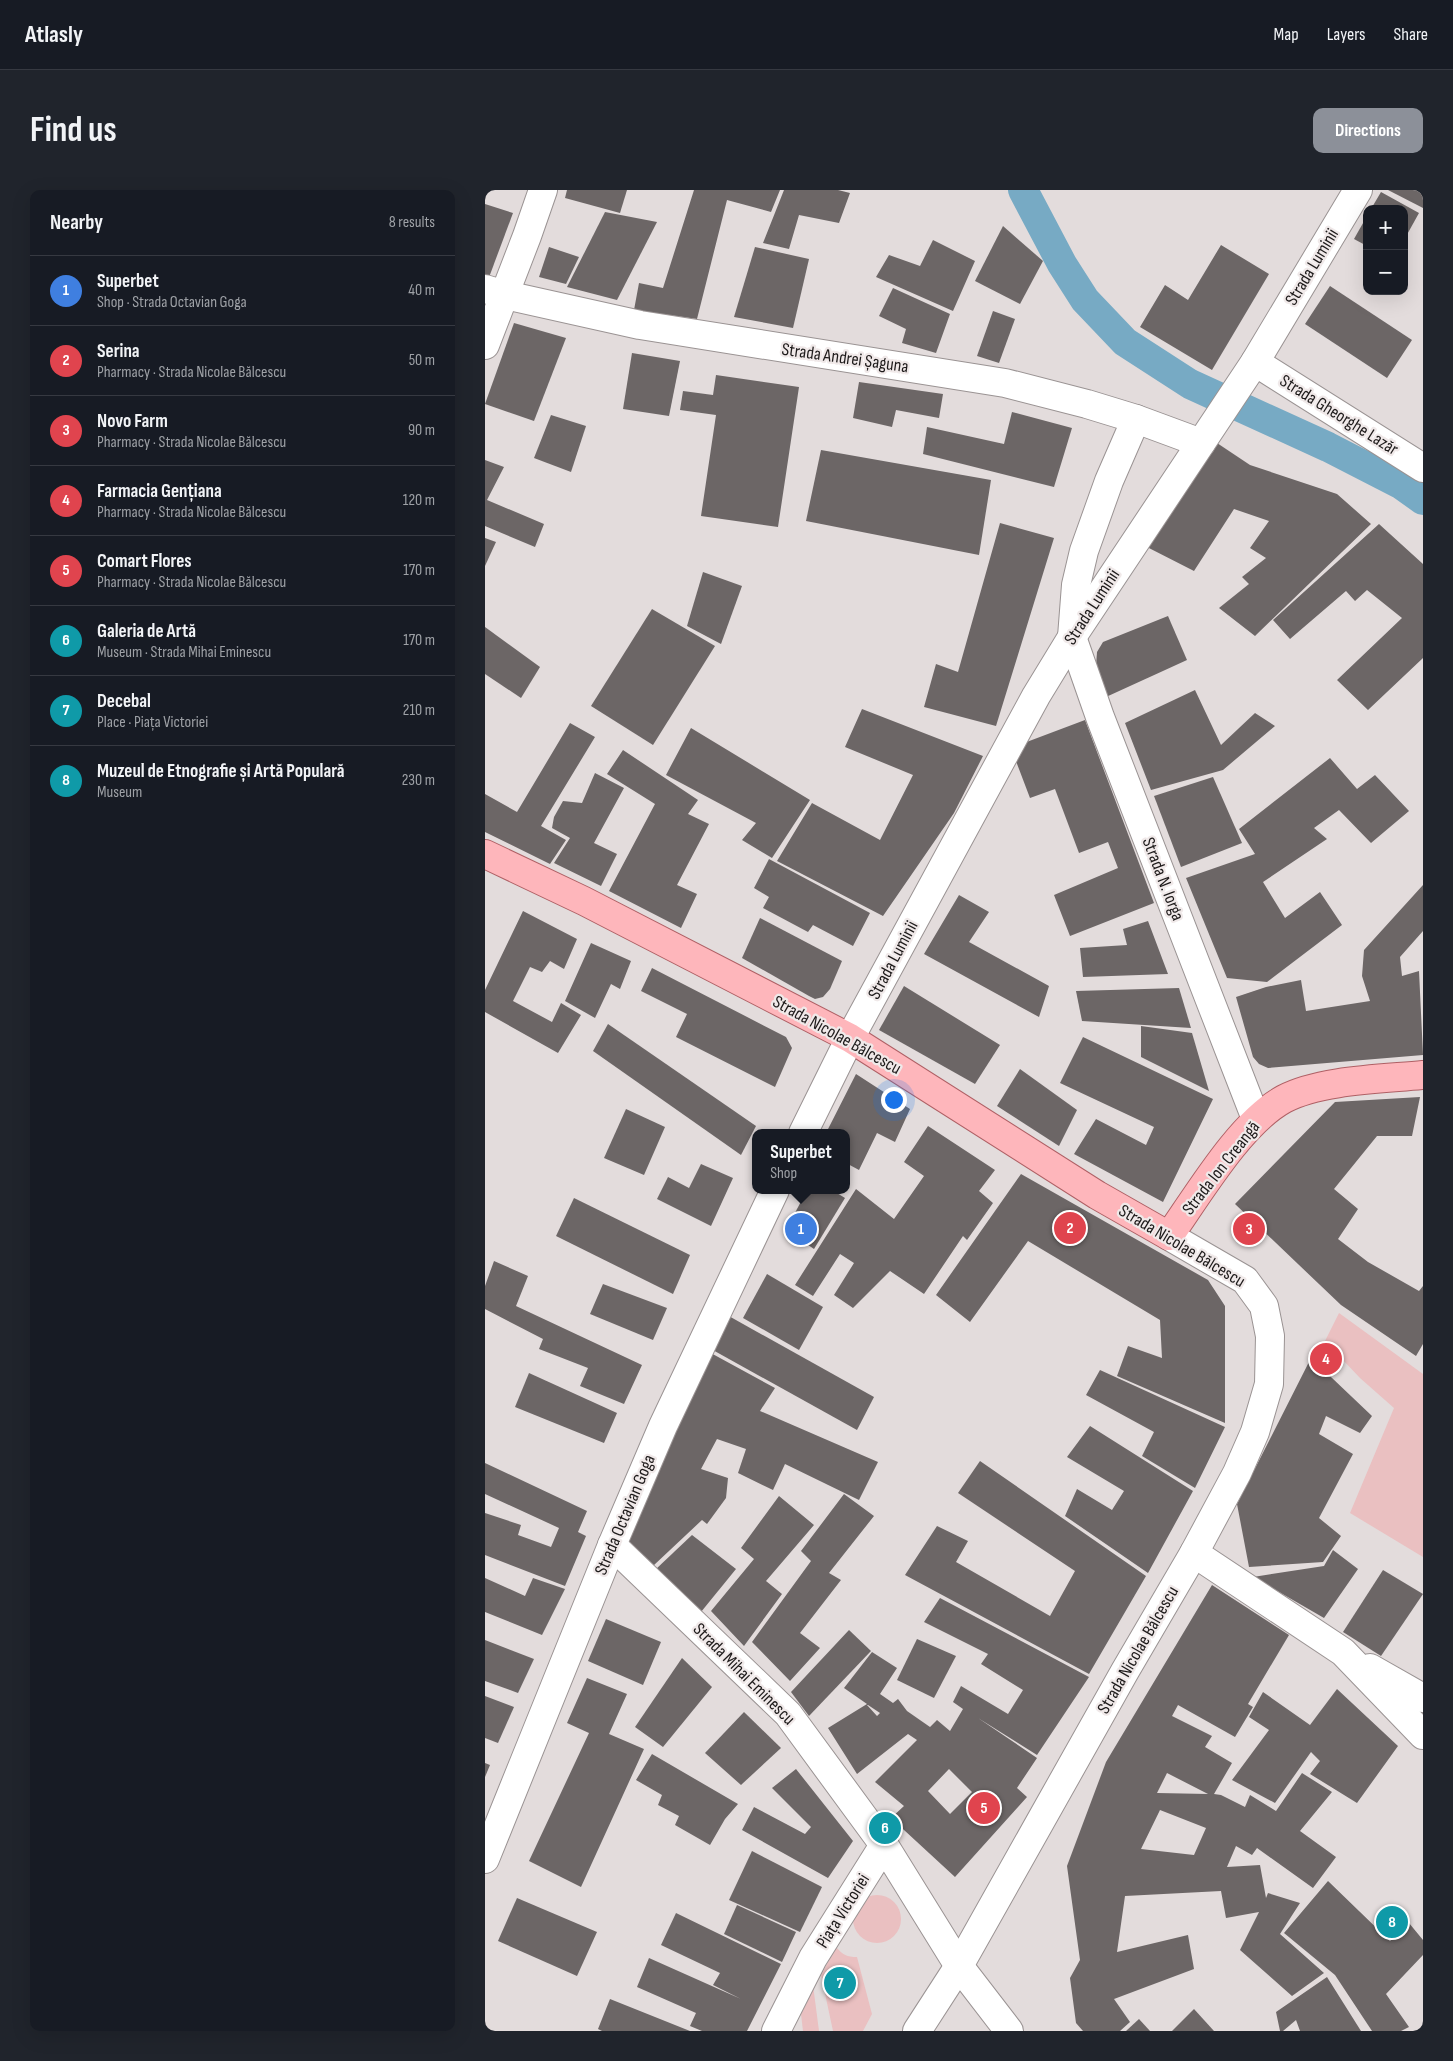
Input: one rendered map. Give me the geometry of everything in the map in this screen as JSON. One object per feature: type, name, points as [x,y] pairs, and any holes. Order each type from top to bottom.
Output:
[{"type":"main road","name":"Strada Nicolae Bălcescu","points":[[485,854],[584,902],[850,1038],[1097,1195],[1169,1236]]},
{"type":"main road","name":"Strada Ion Creangă","points":[[1169,1236],[1232,1148],[1256,1119],[1285,1099],[1318,1087],[1423,1075]]},
{"type":"street","points":[[485,345],[495,292],[543,190]]},
{"type":"street","name":"Strada Luminii","points":[[850,1038],[1012,739],[1072,637],[1255,362],[1358,190]]},
{"type":"street","name":"Strada Andrei Șaguna","points":[[495,292],[640,325],[1005,383],[1136,419],[1201,443]]},
{"type":"street","name":"Strada Gheorghe Lazăr","points":[[1255,362],[1423,468]]},
{"type":"street","points":[[1072,637],[1076,585],[1084,551],[1109,481],[1136,419]]},
{"type":"street","name":"Strada N. Iorga","points":[[1072,637],[1103,726],[1256,1119]]},
{"type":"street","points":[[805,1129],[850,1038]]},
{"type":"street","name":"Strada Octavian Goga","points":[[487,1850],[611,1545],[663,1426],[773,1194]]},
{"type":"street","name":"Strada Nicolae Bălcescu","points":[[917,2031],[959,1966],[1125,1671],[1194,1553],[1237,1473],[1255,1432],[1269,1384],[1269,1336],[1264,1306],[1245,1280],[1169,1236]]},
{"type":"street","name":"Strada Mihai Eminescu","points":[[611,1545],[788,1714],[884,1845],[959,1966]]},
{"type":"street","points":[[1194,1553],[1343,1652],[1423,1698]]},
{"type":"street","points":[[1343,1652],[1423,1735]]},
{"type":"street","name":"Piața Victoriei","points":[[776,2031],[813,1958],[884,1845]]},
{"type":"street","points":[[959,1966],[1009,2031]]},
{"type":"shaded area","points":[[1339,1313],[1423,1374],[1423,1557],[1350,1513],[1394,1408],[1360,1378],[1325,1341]]},
{"type":"shaded area","points":[[877,1895],[886,1897],[894,1902],[899,1910],[901,1919],[899,1928],[894,1936],[886,1941],[877,1943],[868,1941],[860,1936],[855,1928],[853,1919],[855,1910],[860,1902],[868,1897]]},
{"type":"shaded area","points":[[836,1947],[845,1955],[857,1957],[872,2014],[863,2031],[833,2031],[821,1975]]},
{"type":"shaded area","points":[[813,1985],[819,2031],[803,2031],[800,2006]]},
{"type":"building","points":[[567,190],[627,190],[620,213],[565,198]]},
{"type":"building","points":[[694,190],[780,190],[771,212],[727,200],[697,319],[634,310],[639,283],[663,288]]},
{"type":"building","points":[[784,190],[838,190],[850,193],[839,223],[799,215],[789,249],[763,243]]},
{"type":"building","points":[[1388,190],[1423,190],[1423,208]]},
{"type":"building","points":[[1381,192],[1405,205],[1373,205]]},
{"type":"building","points":[[485,204],[513,213],[488,280],[485,279]]},
{"type":"building","points":[[1408,207],[1419,213],[1408,233]]},
{"type":"building","points":[[605,212],[657,222],[617,300],[567,287]]},
{"type":"building","points":[[1363,223],[1363,244],[1354,239]]},
{"type":"building","points":[[1003,226],[1043,261],[1020,304],[975,281]]},
{"type":"building","points":[[933,240],[975,261],[953,311],[876,277],[889,255],[920,266]]},
{"type":"building","points":[[1221,245],[1269,274],[1212,370],[1140,327],[1165,285],[1188,300]]},
{"type":"building","points":[[549,247],[579,257],[566,284],[539,277]]},
{"type":"building","points":[[755,247],[809,259],[793,328],[734,317]]},
{"type":"building","points":[[1330,286],[1412,340],[1387,378],[1305,324]]},
{"type":"building","points":[[893,288],[950,314],[936,353],[902,343],[906,329],[879,316]]},
{"type":"building","points":[[993,311],[1015,319],[999,363],[977,356]]},
{"type":"building","points":[[514,323],[566,338],[534,421],[485,404]]},
{"type":"building","points":[[632,353],[680,361],[669,416],[623,409]]},
{"type":"building","points":[[716,375],[799,387],[778,527],[701,516],[716,415],[680,410],[683,391],[713,395]]},
{"type":"building","points":[[859,382],[943,394],[939,418],[896,410],[892,427],[853,418]]},
{"type":"building","points":[[1012,412],[1072,428],[1054,487],[923,454],[927,427],[1004,444]]},
{"type":"building","points":[[551,415],[586,426],[571,472],[534,458]]},
{"type":"building","points":[[1211,439],[1250,465],[1337,494],[1371,524],[1255,636],[1219,608],[1249,584],[1242,577],[1266,558],[1250,548],[1269,521],[1234,509],[1194,571],[1143,545]]},
{"type":"building","points":[[821,450],[991,480],[979,555],[806,521]]},
{"type":"building","points":[[485,460],[504,467],[487,500],[544,524],[535,547],[485,526]]},
{"type":"building","points":[[1000,523],[1054,538],[996,726],[924,707],[936,664],[958,672]]},
{"type":"building","points":[[1379,524],[1423,564],[1423,658],[1368,710],[1337,680],[1402,618],[1367,590],[1355,601],[1346,591],[1290,639],[1273,620]]},
{"type":"building","points":[[485,538],[496,542],[485,566]]},
{"type":"building","points":[[703,572],[742,586],[721,644],[687,626]]},
{"type":"building","points":[[652,609],[715,646],[653,745],[591,706]]},
{"type":"building","points":[[1168,616],[1187,660],[1106,697],[1096,666],[1097,652],[1103,642]]},
{"type":"building","points":[[485,627],[540,667],[521,698],[485,674]]},
{"type":"building","points":[[1195,690],[1221,745],[1255,713],[1275,726],[1223,770],[1151,790],[1125,723]]},
{"type":"building","points":[[862,709],[983,756],[954,813],[883,916],[777,861],[812,803],[880,840],[913,775],[845,747]]},
{"type":"building","points":[[1085,720],[1154,903],[1070,936],[1054,895],[1118,868],[1108,842],[1079,853],[1055,789],[1030,798],[1011,748]]},
{"type":"building","points":[[570,723],[595,737],[541,826],[566,840],[550,864],[485,832],[485,794],[517,812]]},
{"type":"building","points":[[691,728],[810,800],[772,858],[742,840],[756,823],[666,775]]},
{"type":"building","points":[[623,750],[698,800],[688,814],[709,824],[677,885],[697,894],[681,928],[609,891],[655,804],[607,774]]},
{"type":"building","points":[[1330,758],[1357,789],[1375,775],[1409,811],[1371,843],[1339,810],[1314,828],[1327,839],[1263,882],[1285,918],[1320,892],[1342,925],[1267,982],[1227,978],[1186,878],[1255,854],[1239,829]]},
{"type":"building","points":[[595,773],[624,788],[594,843],[617,854],[601,886],[554,863],[570,838],[552,828],[554,817],[563,801],[582,803]]},
{"type":"building","points":[[1213,777],[1242,843],[1181,867],[1154,796]]},
{"type":"building","points":[[769,859],[870,913],[853,946],[813,925],[808,932],[763,908],[769,897],[754,888]]},
{"type":"building","points":[[1423,885],[1423,931],[1400,957],[1402,976],[1419,971],[1423,1055],[1268,1068],[1259,1064],[1253,1057],[1236,997],[1266,987],[1301,980],[1306,1011],[1370,1001],[1362,976],[1364,950]]},
{"type":"building","points":[[959,895],[989,912],[969,942],[1049,986],[1039,1017],[924,954]]},
{"type":"building","points":[[523,911],[577,939],[564,969],[550,961],[542,972],[530,967],[513,1001],[552,1022],[561,1003],[581,1015],[558,1053],[485,1012],[485,990]]},
{"type":"building","points":[[760,918],[842,961],[830,989],[823,997],[815,999],[742,958]]},
{"type":"building","points":[[1148,921],[1168,974],[1083,977],[1080,948],[1127,945],[1123,929]]},
{"type":"building","points":[[591,943],[631,961],[620,989],[611,984],[595,1018],[565,1001]]},
{"type":"building","points":[[652,968],[786,1037],[792,1048],[775,1087],[676,1037],[687,1014],[641,991]]},
{"type":"building","points":[[904,986],[1000,1045],[975,1084],[879,1030]]},
{"type":"building","points":[[1179,988],[1191,1028],[1082,1021],[1076,991]]},
{"type":"building","points":[[608,1024],[756,1126],[752,1129],[752,1134],[741,1155],[593,1051]]},
{"type":"building","points":[[1141,1026],[1192,1033],[1209,1091],[1141,1057]]},
{"type":"building","points":[[1083,1037],[1213,1099],[1163,1202],[1074,1154],[1096,1119],[1146,1145],[1154,1127],[1060,1083]]},
{"type":"building","points":[[1020,1069],[1077,1110],[1059,1146],[997,1106]]},
{"type":"building","points":[[856,1074],[910,1109],[895,1142],[877,1133],[859,1170],[850,1165],[850,1129],[828,1129]]},
{"type":"building","points":[[1420,1097],[1412,1136],[1377,1136],[1334,1189],[1358,1209],[1338,1239],[1368,1262],[1419,1291],[1423,1286],[1423,1344],[1416,1356],[1341,1305],[1235,1204],[1335,1102]]},
{"type":"building","points":[[626,1109],[665,1127],[644,1175],[604,1158]]},
{"type":"building","points":[[928,1126],[995,1170],[979,1191],[993,1203],[967,1240],[963,1236],[924,1294],[890,1271],[853,1308],[834,1295],[854,1263],[840,1254],[813,1296],[795,1285],[856,1189],[894,1219],[924,1176],[904,1162]]},
{"type":"building","points":[[701,1164],[733,1178],[711,1226],[657,1199],[668,1177],[689,1188]]},
{"type":"building","points":[[1021,1174],[1208,1280],[1225,1306],[1225,1423],[1117,1376],[1128,1346],[1162,1358],[1160,1320],[1028,1241],[970,1322],[936,1295]]},
{"type":"building","points":[[805,1194],[838,1194],[845,1198],[814,1249],[786,1230]]},
{"type":"building","points":[[574,1198],[690,1255],[673,1294],[556,1236]]},
{"type":"building","points":[[494,1261],[528,1276],[516,1306],[642,1365],[624,1404],[580,1386],[588,1368],[539,1349],[543,1339],[485,1309],[485,1286]]},
{"type":"building","points":[[767,1274],[823,1307],[799,1350],[743,1318]]},
{"type":"building","points":[[603,1284],[667,1308],[653,1340],[590,1314]]},
{"type":"building","points":[[727,1315],[874,1397],[857,1430],[711,1349]]},
{"type":"building","points":[[709,1352],[775,1388],[760,1411],[878,1462],[859,1500],[785,1464],[773,1490],[738,1473],[746,1449],[717,1439],[701,1469],[728,1478],[726,1498],[707,1524],[702,1520],[653,1566],[624,1538]]},
{"type":"building","points":[[1311,1358],[1372,1416],[1360,1433],[1326,1416],[1319,1434],[1353,1454],[1319,1518],[1341,1536],[1323,1562],[1249,1567],[1237,1504]]},
{"type":"building","points":[[1100,1370],[1225,1427],[1195,1488],[1142,1456],[1154,1432],[1086,1395]]},
{"type":"building","points":[[529,1373],[617,1413],[604,1443],[515,1407]]},
{"type":"building","points":[[1090,1426],[1193,1491],[1148,1573],[1065,1516],[1077,1489],[1112,1510],[1124,1491],[1067,1457]]},
{"type":"building","points":[[980,1461],[1146,1576],[1089,1674],[905,1575],[937,1526],[968,1541],[956,1562],[1050,1616],[1075,1571],[958,1493]]},
{"type":"building","points":[[485,1463],[587,1511],[578,1532],[586,1536],[565,1586],[485,1555],[485,1513],[521,1525],[518,1535],[551,1547],[559,1528],[485,1494]]},
{"type":"building","points":[[844,1494],[874,1516],[829,1573],[841,1580],[800,1633],[820,1648],[790,1681],[752,1642],[811,1561],[801,1551]]},
{"type":"building","points":[[779,1496],[814,1525],[766,1581],[782,1594],[744,1646],[711,1611],[754,1559],[741,1548]]},
{"type":"building","points":[[692,1535],[736,1569],[701,1612],[655,1570]]},
{"type":"building","points":[[1333,1550],[1358,1569],[1324,1618],[1253,1577],[1324,1566]]},
{"type":"building","points":[[1383,1570],[1423,1594],[1381,1656],[1343,1632]]},
{"type":"building","points":[[485,1578],[525,1596],[533,1578],[565,1589],[542,1635],[485,1612]]},
{"type":"building","points":[[1212,1585],[1289,1635],[1248,1704],[1253,1707],[1235,1737],[1178,1705],[1172,1716],[1212,1736],[1205,1747],[1232,1763],[1214,1794],[1221,1795],[1245,1807],[1250,1795],[1276,1811],[1302,1773],[1332,1792],[1300,1831],[1336,1857],[1313,1888],[1257,1848],[1252,1855],[1236,1846],[1227,1867],[1260,1865],[1266,1898],[1268,1893],[1300,1903],[1280,1934],[1324,1973],[1292,1996],[1240,1950],[1259,1912],[1226,1918],[1221,1891],[1125,1896],[1117,1952],[1188,1935],[1194,1969],[1114,1999],[1130,2022],[1120,2031],[1083,2031],[1076,2023],[1070,1978],[1080,1960],[1067,1866],[1106,1762]],"holes":[[[1167,1773],[1208,1794],[1157,1793]],[[1160,1810],[1206,1828],[1194,1855],[1141,1849]]]},
{"type":"building","points":[[940,1598],[1089,1677],[1037,1755],[978,1718],[1037,1758],[1017,1788],[1027,1797],[955,1877],[891,1818],[904,1806],[875,1782],[917,1740],[908,1734],[857,1774],[828,1728],[867,1704],[844,1688],[872,1652],[897,1668],[880,1694],[893,1703],[898,1699],[907,1711],[930,1727],[937,1720],[950,1731],[963,1709],[953,1702],[961,1686],[1008,1714],[1023,1690],[981,1664],[988,1654],[924,1622]],"holes":[[[868,1705],[880,1713],[877,1716]],[[949,1769],[972,1792],[950,1814],[928,1791]]]},
{"type":"building","points":[[606,1619],[661,1642],[643,1685],[588,1661]]},
{"type":"building","points":[[849,1630],[871,1651],[809,1716],[791,1692]]},
{"type":"building","points":[[917,1639],[956,1656],[934,1698],[897,1680]]},
{"type":"building","points":[[485,1640],[534,1659],[518,1693],[485,1681]]},
{"type":"building","points":[[682,1658],[712,1687],[663,1747],[635,1727]]},
{"type":"building","points":[[587,1678],[627,1694],[609,1734],[644,1749],[581,1887],[529,1861],[589,1733],[567,1723]]},
{"type":"building","points":[[1337,1689],[1398,1746],[1357,1803],[1310,1774],[1320,1761],[1311,1752],[1275,1803],[1232,1780],[1269,1730],[1249,1717],[1263,1692],[1310,1725]]},
{"type":"building","points":[[485,1696],[514,1707],[498,1743],[485,1738]]},
{"type":"building","points":[[744,1712],[781,1748],[741,1785],[705,1753]]},
{"type":"building","points":[[652,1754],[738,1804],[725,1819],[710,1845],[675,1825],[679,1816],[658,1805],[662,1795],[636,1780]]},
{"type":"building","points":[[485,1763],[490,1765],[485,1777]]},
{"type":"building","points":[[796,1769],[853,1841],[828,1878],[742,1830],[754,1807],[805,1834],[811,1827],[772,1788]]},
{"type":"building","points":[[752,1851],[822,1887],[800,1932],[729,1900]]},
{"type":"building","points":[[1328,1881],[1390,1941],[1409,1923],[1423,1940],[1423,1955],[1386,1994],[1409,2027],[1401,2031],[1372,2031],[1335,1975],[1284,1933]]},
{"type":"building","points":[[517,1898],[597,1932],[577,1976],[498,1941]]},
{"type":"building","points":[[737,1905],[796,1932],[782,1962],[724,1934]]},
{"type":"building","points":[[676,1913],[781,1964],[747,2031],[702,2031],[690,2026],[696,2013],[637,1987],[649,1958],[741,1999],[713,1985],[720,1973],[661,1945]]},
{"type":"building","points":[[1327,1977],[1361,2031],[1300,2031],[1296,2020],[1283,2031],[1280,2031],[1276,2012]]},
{"type":"building","points":[[610,1999],[690,2031],[602,2031],[598,2029]]},
{"type":"building","points":[[1194,2009],[1214,2031],[1172,2031]]},
{"type":"building","points":[[1139,2019],[1150,2031],[1126,2031]]},
{"type":"waterway","points":[[1023,190],[1062,264],[1085,300],[1125,342],[1190,384],[1328,447],[1402,485],[1423,500]]},
{"type":"place","name":"Serina","points":[[1070,1228]]},
{"type":"place","name":"Superbet","points":[[801,1229]]},
{"type":"place","name":"Novo Farm","points":[[1249,1229]]},
{"type":"place","name":"Farmacia Gențiana","points":[[1326,1359]]},
{"type":"place","name":"Comart Flores","points":[[984,1808]]},
{"type":"place","name":"Galeria de Artă","points":[[885,1828]]},
{"type":"place","name":"Muzeul de Etnografie și Artă Populară","points":[[1392,1922]]},
{"type":"place","name":"Decebal","points":[[840,1983]]}]
